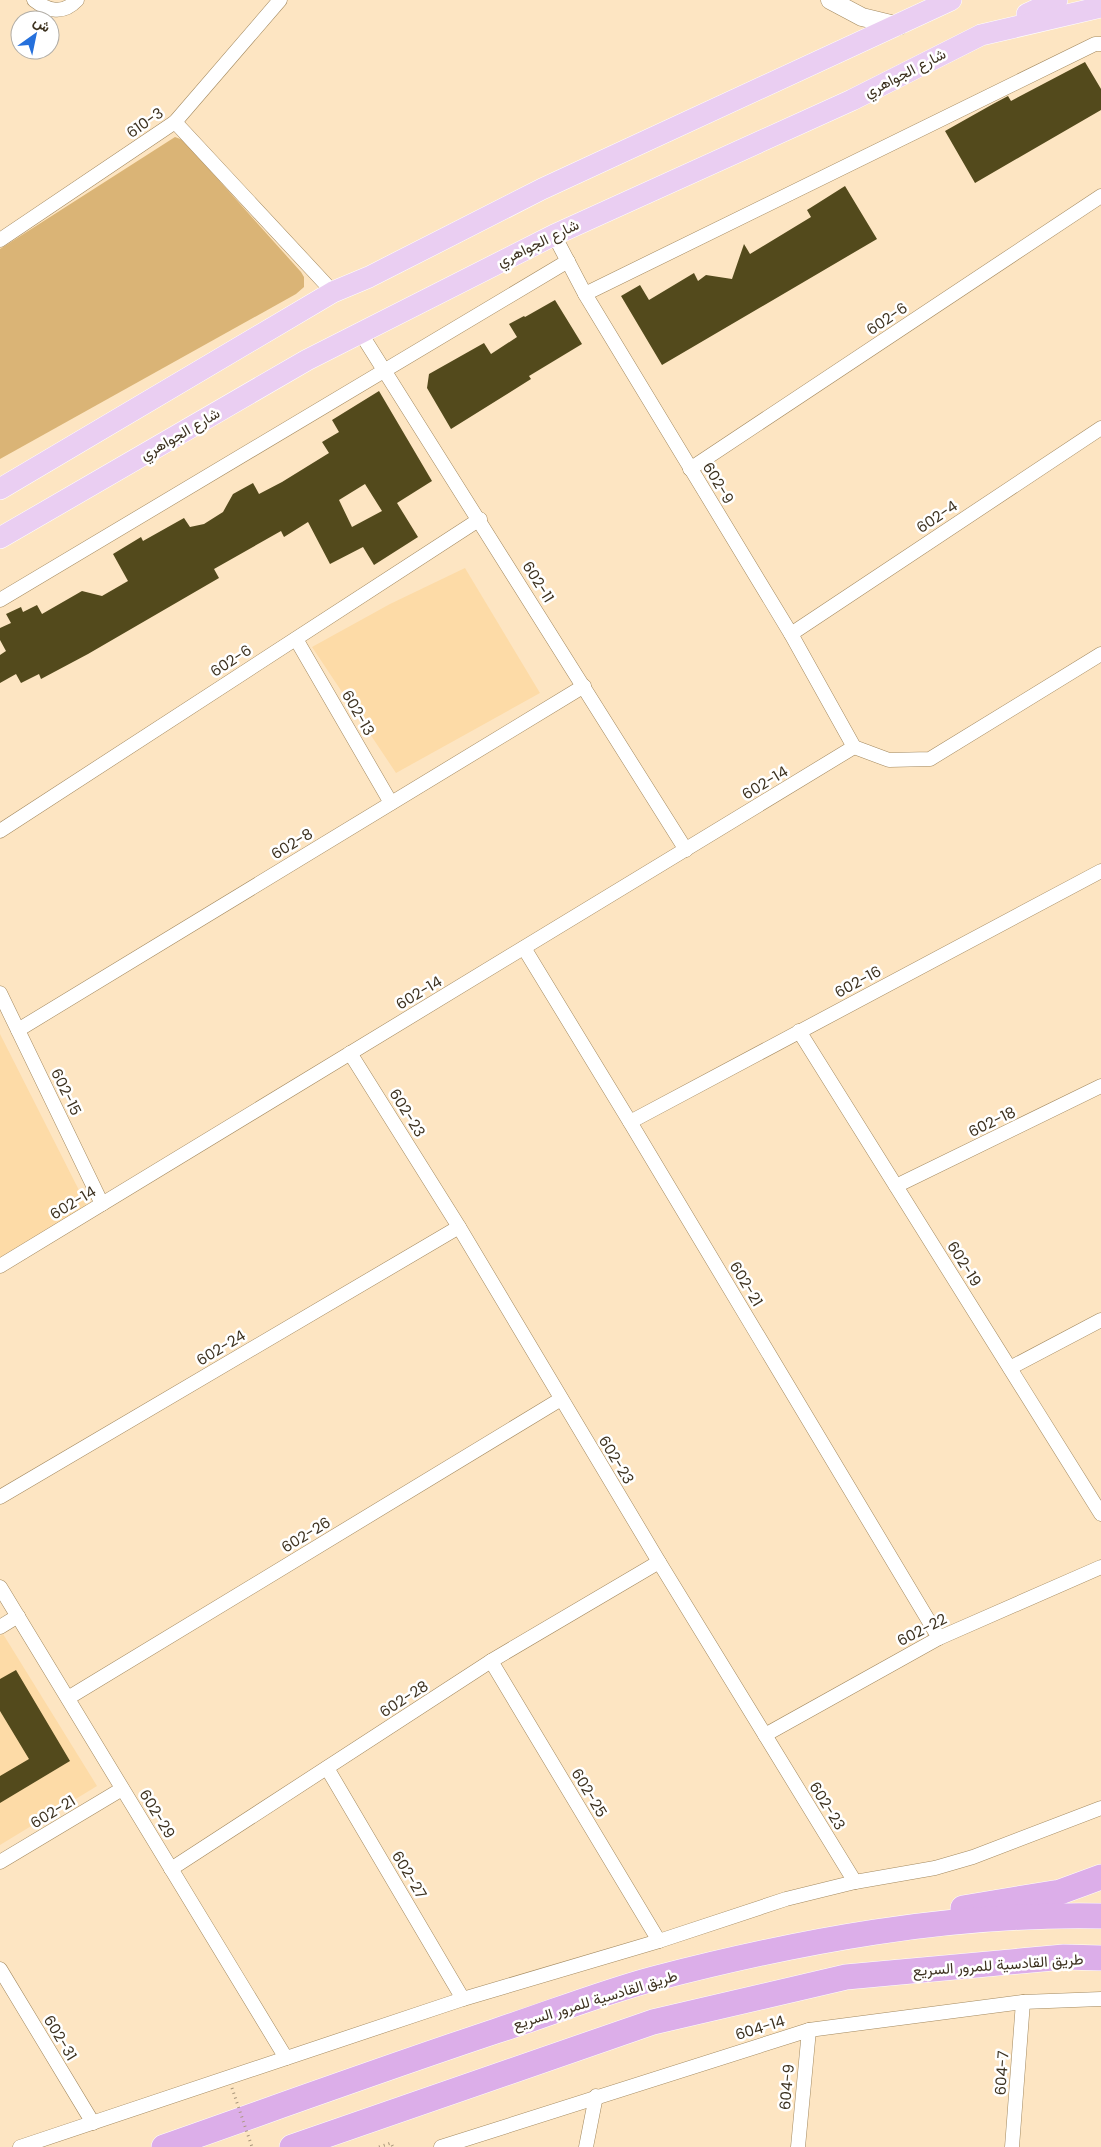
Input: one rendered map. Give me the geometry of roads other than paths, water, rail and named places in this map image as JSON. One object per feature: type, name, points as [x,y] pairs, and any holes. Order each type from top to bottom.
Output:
[{"type":"highway","points":[[931,1925],[955,1910],[969,1906],[1060,1892],[1101,1877]]},
{"type":"highway","name":"طريق القادسية للمرور السريع","points":[[164,2147],[415,2058],[651,1980],[803,1944],[867,1933],[1002,1918],[1101,1916]]},
{"type":"highway","name":"طريق القادسية للمرور السريع","points":[[292,2147],[662,2020],[846,1977],[1064,1958],[1101,1958]]},
{"type":"main road","points":[[981,35],[1057,0]]},
{"type":"main road","points":[[0,489],[333,292],[369,277],[542,189],[950,2]]},
{"type":"main road","name":"شارع الجواهري","points":[[0,538],[360,332],[554,235],[852,100],[981,35],[1101,7]]},
{"type":"street","points":[[34,0],[52,11],[65,9],[77,0]]},
{"type":"street","name":"610-3","points":[[0,240],[175,122],[280,0]]},
{"type":"street","points":[[830,0],[862,17],[899,26]]},
{"type":"street","points":[[585,294],[1095,44],[1101,44]]},
{"type":"street","points":[[175,122],[333,292]]},
{"type":"street","name":"602-6","points":[[690,469],[1101,196]]},
{"type":"street","name":"602-9","points":[[554,235],[585,294],[791,634],[854,747]]},
{"type":"street","points":[[0,600],[568,261]]},
{"type":"street","name":"602-11","points":[[360,332],[686,850]]},
{"type":"street","name":"602-4","points":[[791,634],[1101,428]]},
{"type":"street","name":"602-6","points":[[0,831],[480,520]]},
{"type":"street","name":"602-13","points":[[296,638],[391,803]]},
{"type":"street","points":[[854,747],[889,760],[930,758],[1101,654]]},
{"type":"street","name":"602-8","points":[[18,1030],[584,686]]},
{"type":"street","name":"602-14","points":[[0,1266],[854,747]]},
{"type":"street","name":"602-16","points":[[630,1122],[1101,872]]},
{"type":"street","name":"602-21","points":[[524,948],[939,1638]]},
{"type":"street","name":"602-15","points":[[0,993],[102,1204]]},
{"type":"street","name":"602-19","points":[[799,1031],[1101,1514]]},
{"type":"street","name":"602-23","points":[[350,1053],[458,1227],[659,1562],[855,1882]]},
{"type":"street","name":"602-18","points":[[896,1186],[1101,1086]]},
{"type":"street","name":"602-24","points":[[0,1497],[458,1227]]},
{"type":"street","points":[[1010,1368],[1101,1320]]},
{"type":"street","name":"602-26","points":[[68,1698],[561,1399]]},
{"type":"street","name":"602-28","points":[[171,1869],[491,1661],[659,1562]]},
{"type":"street","name":"602-22","points":[[764,1735],[939,1638],[1101,1567]]},
{"type":"street","name":"602-29","points":[[0,1587],[286,2058]]},
{"type":"street","points":[[0,1627],[18,1616]]},
{"type":"street","name":"602-25","points":[[491,1661],[659,1941]]},
{"type":"street","name":"602-27","points":[[327,1768],[463,1999]]},
{"type":"street","name":"602-21","points":[[0,1862],[122,1789]]},
{"type":"street","points":[[20,2147],[463,1999],[659,1941],[786,1899],[855,1882],[894,1877],[973,1857],[1101,1808]]},
{"type":"street","name":"602-31","points":[[0,1969],[93,2122]]},
{"type":"street","name":"604-14","points":[[441,2147],[596,2096],[809,2030],[1023,2002],[1101,1999]]},
{"type":"street","name":"604-7","points":[[1012,2147],[1023,2002]]},
{"type":"street","name":"604-9","points":[[798,2147],[809,2030]]},
{"type":"street","points":[[586,2147],[596,2096]]}]
